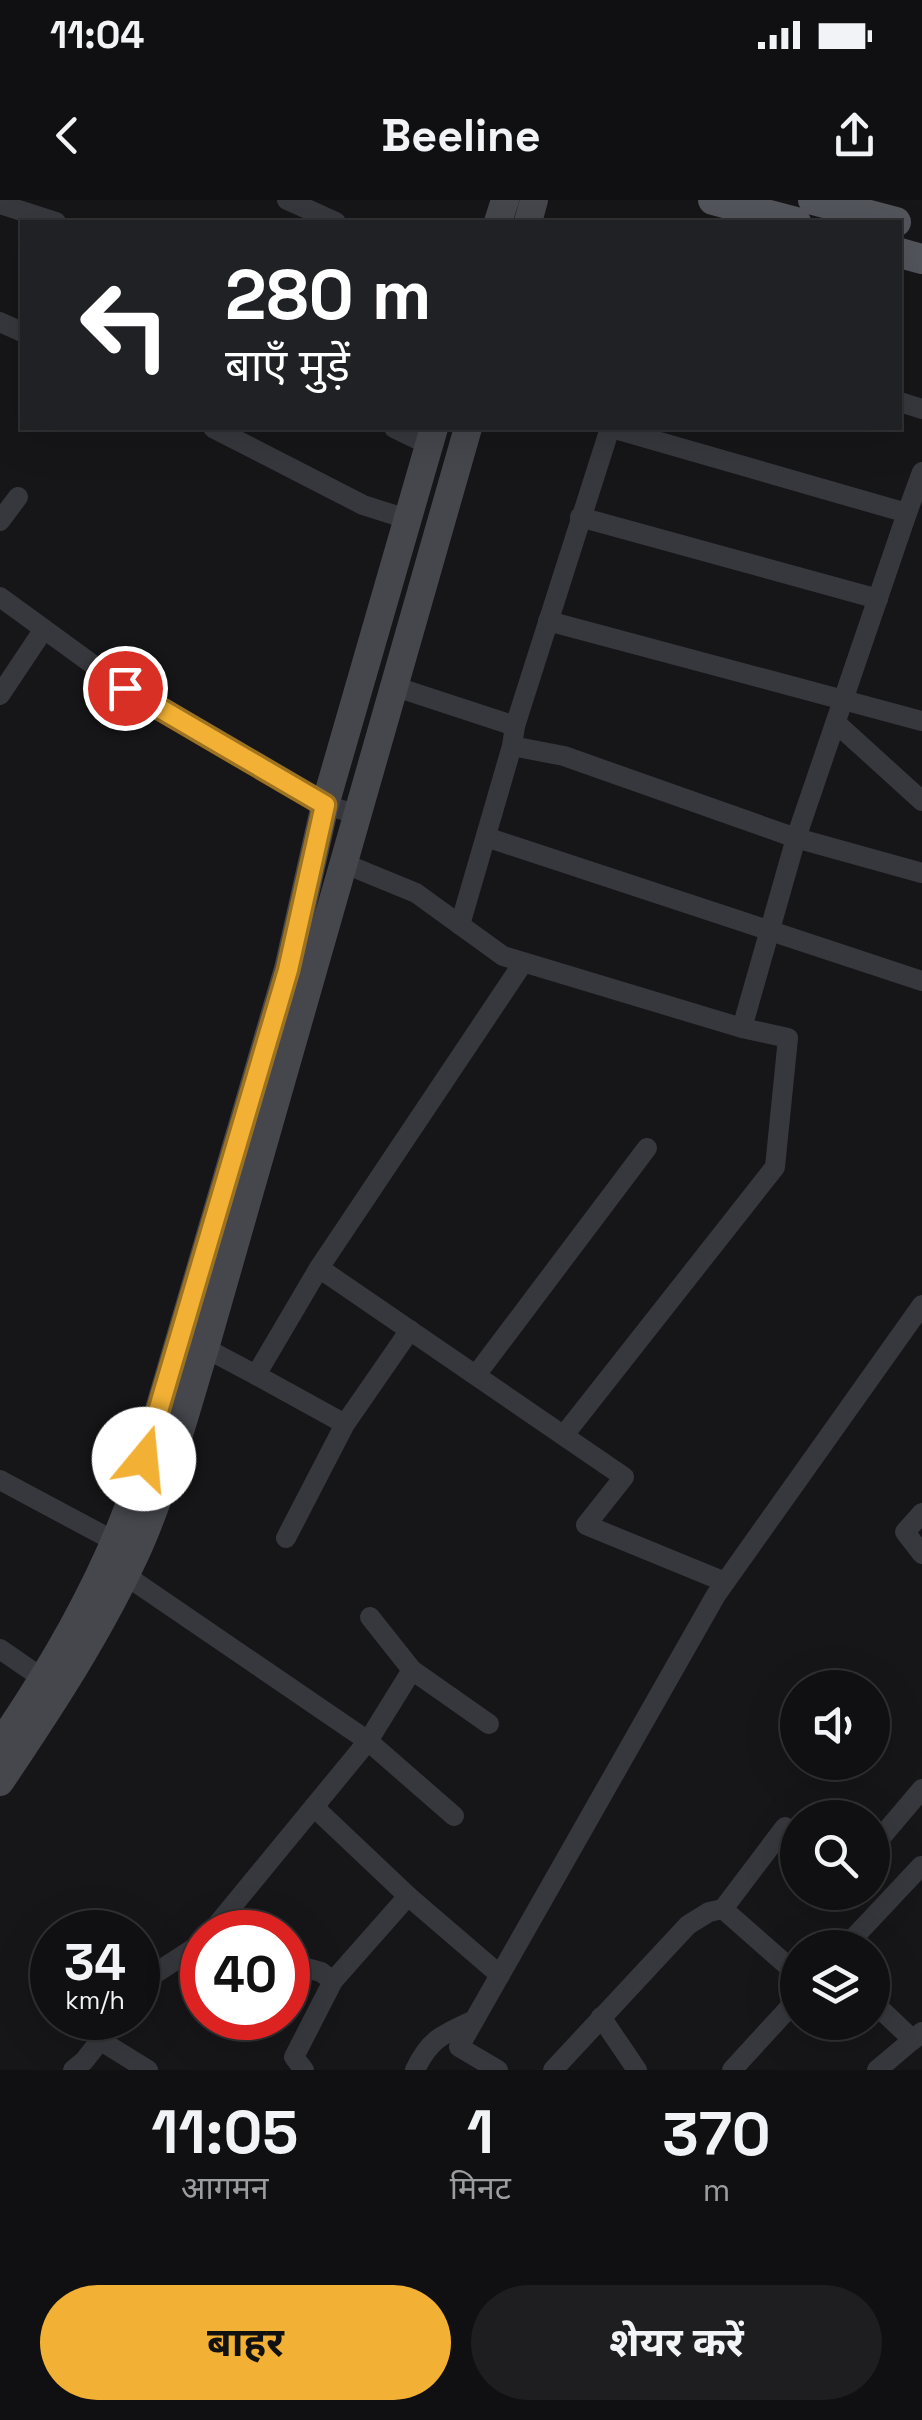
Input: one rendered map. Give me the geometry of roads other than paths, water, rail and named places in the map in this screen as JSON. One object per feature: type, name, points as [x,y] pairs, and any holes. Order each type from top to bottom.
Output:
[{"type":"main road","points":[[713,200],[788,220]]},
{"type":"main road","points":[[813,200],[888,220]]},
{"type":"street","points":[[287,200],[332,220]]},
{"type":"street","points":[[0,204],[50,220]]},
{"type":"street","points":[[218,430],[363,504],[408,519]]},
{"type":"street","points":[[0,1744],[78,1617],[114,1541],[129,1507],[165,1391],[288,970],[325,805],[432,436],[404,430]]},
{"type":"street","points":[[0,1782],[84,1654],[125,1575],[164,1486],[467,430]]},
{"type":"street","points":[[460,925],[548,621],[609,430]]},
{"type":"street","points":[[617,430],[907,513]]},
{"type":"street","points":[[742,1028],[796,838],[922,472]]},
{"type":"street","points":[[0,521],[18,497]]},
{"type":"street","points":[[580,517],[878,599]]},
{"type":"street","points":[[0,596],[125,688],[325,805],[356,814]]},
{"type":"street","points":[[548,621],[922,721]]},
{"type":"street","points":[[0,695],[44,629]]},
{"type":"street","points":[[393,686],[564,756],[796,838],[922,873]]},
{"type":"street","points":[[836,723],[922,801]]},
{"type":"street","points":[[486,838],[922,980]]},
{"type":"street","points":[[343,863],[416,893],[503,956],[742,1028],[788,1038],[776,1166],[564,1435]]},
{"type":"street","points":[[256,1375],[320,1268],[523,962]]},
{"type":"street","points":[[476,1375],[647,1148]]},
{"type":"street","points":[[320,1268],[624,1476],[586,1525],[726,1582]]},
{"type":"street","points":[[498,2070],[459,2046],[726,1582],[922,1305]]},
{"type":"street","points":[[286,1538],[346,1424],[410,1330]]},
{"type":"street","points":[[205,1348],[346,1424]]},
{"type":"street","points":[[0,1480],[114,1541]]},
{"type":"street","points":[[922,1513],[906,1532],[922,1554]]},
{"type":"street","points":[[125,1575],[368,1741],[454,1816]]},
{"type":"street","points":[[370,1617],[412,1670],[489,1724]]},
{"type":"street","points":[[0,1649],[42,1678]]},
{"type":"street","points":[[230,1910],[368,1741],[412,1670]]},
{"type":"street","points":[[890,1827],[922,1789]]},
{"type":"street","points":[[314,1807],[408,1896],[500,1974]]},
{"type":"street","points":[[553,2070],[688,1925],[722,1908],[780,1833]]},
{"type":"street","points":[[861,1930],[922,1866]]},
{"type":"street","points":[[304,2070],[294,2057],[333,1981],[408,1896]]},
{"type":"street","points":[[722,1908],[780,1959]]},
{"type":"street","points":[[310,1969],[333,1981]]},
{"type":"street","points":[[877,2070],[917,2036],[890,2015]]},
{"type":"street","points":[[601,2016],[637,2070]]},
{"type":"street","points":[[732,2070],[780,2018]]},
{"type":"street","points":[[415,2070],[436,2037],[474,2020]]},
{"type":"street","points":[[73,2070],[100,2041],[148,2070]]}]
